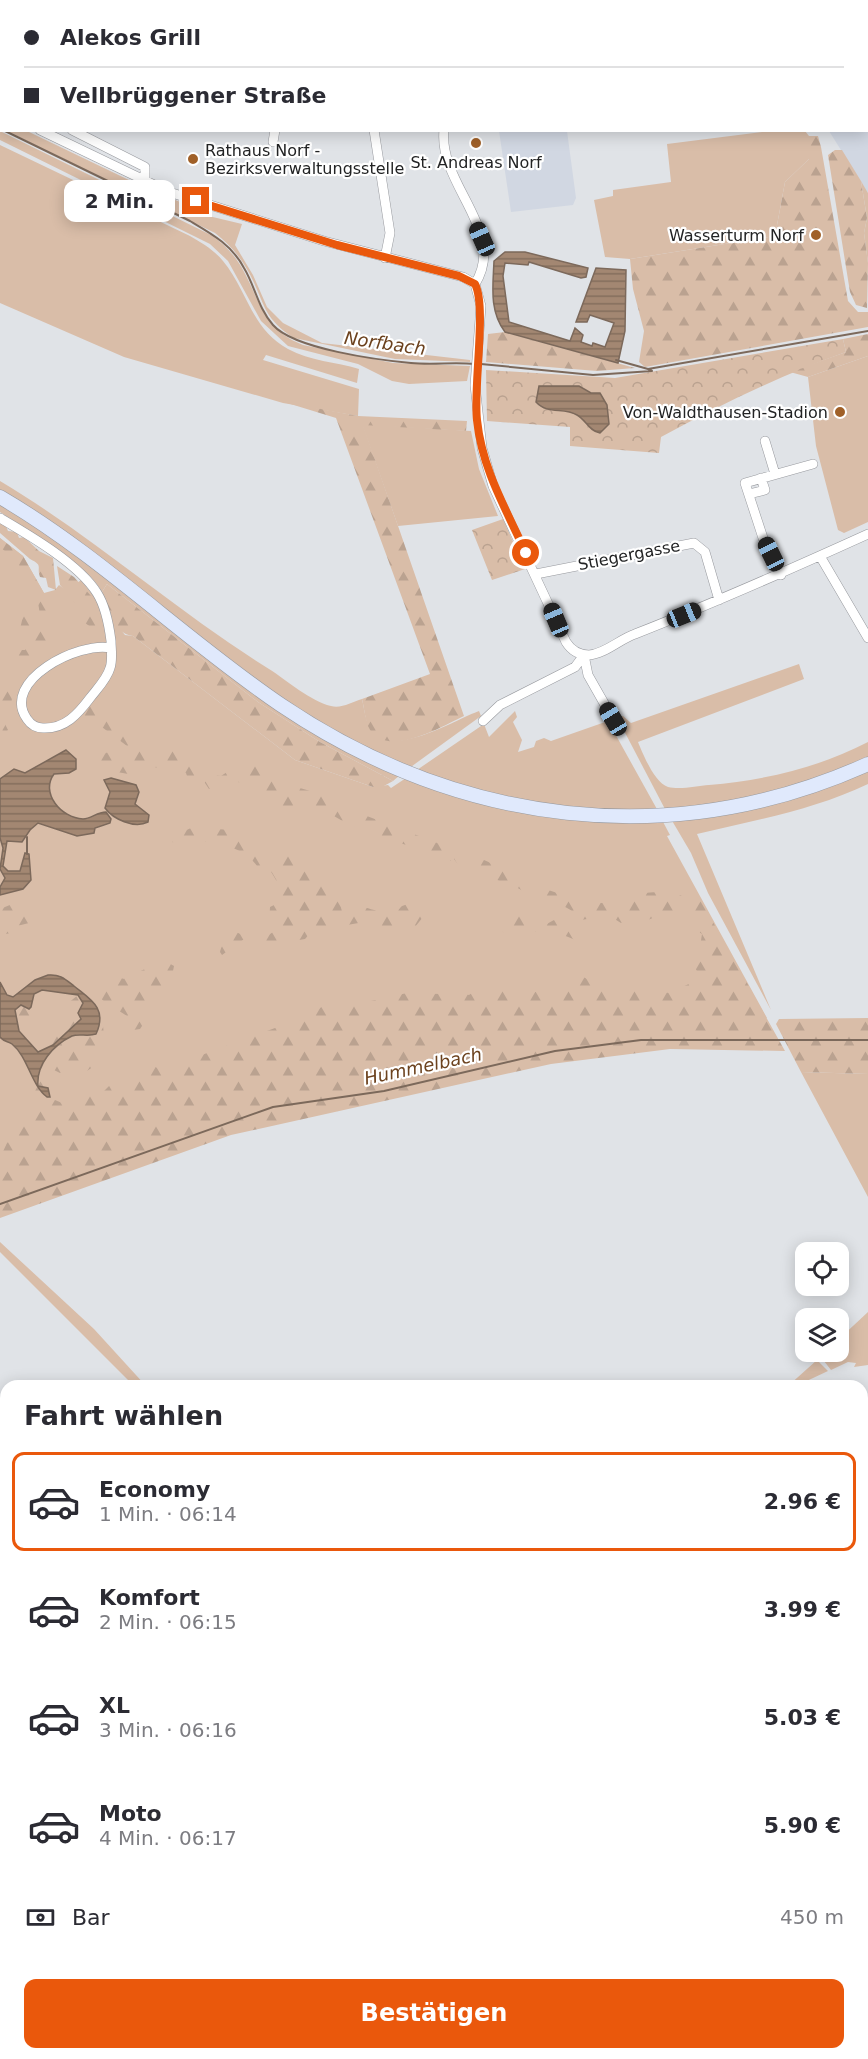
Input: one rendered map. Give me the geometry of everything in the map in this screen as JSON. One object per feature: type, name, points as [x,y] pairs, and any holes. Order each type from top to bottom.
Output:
[{"type":"main road","points":[[0,497],[75,547],[226,665],[314,726],[383,763],[460,792],[505,804],[558,813],[645,816],[707,811],[754,802],[801,790],[868,764]]},
{"type":"street","points":[[44,132],[144,182],[201,203],[385,258],[459,276],[475,284]]},
{"type":"street","points":[[76,132],[145,166],[144,182]]},
{"type":"street","points":[[273,142],[275,132]]},
{"type":"street","points":[[374,132],[389,228],[385,258]]},
{"type":"street","points":[[444,132],[449,164],[485,245],[485,264],[475,284],[481,306],[476,363],[477,420],[485,459],[493,486],[566,642],[579,653],[588,675],[613,719]]},
{"type":"street","points":[[765,441],[775,474]]},
{"type":"street","points":[[781,574],[763,538],[746,483],[813,464]]},
{"type":"street","points":[[0,518],[42,546],[93,587],[105,612],[111,648],[109,671],[76,716],[50,728],[31,724],[23,710],[23,700],[26,689],[36,676],[53,662],[74,651],[99,646],[111,648]]},
{"type":"street","points":[[579,653],[595,654],[624,638],[720,600],[868,534]]},
{"type":"street","name":"Stiegergasse","points":[[536,574],[694,543],[705,552],[720,600]]},
{"type":"street","points":[[820,556],[868,638]]},
{"type":"street","points":[[483,721],[500,705],[575,668],[579,653]]},
{"type":"shaded area","name":"St. Andreas Norf","points":[[499,132],[567,132],[576,198],[573,205],[511,212]]},
{"type":"shaded area","points":[[830,132],[868,132],[868,193]]},
{"type":"shaded area","points":[[505,252],[525,252],[588,268],[586,277],[581,278],[529,262],[528,265],[505,263],[503,276],[509,322],[570,341],[575,328],[583,335],[581,342],[592,346],[593,343],[605,347],[614,323],[590,315],[587,322],[576,322],[596,268],[626,270],[625,331],[618,363],[505,332],[496,316],[493,289],[494,261]]},
{"type":"shaded area","points":[[539,386],[579,386],[591,393],[600,393],[607,405],[609,424],[600,433],[593,430],[577,415],[541,406],[536,402]]},
{"type":"shaded area","points":[[66,750],[76,759],[76,769],[69,773],[54,774],[50,781],[50,789],[55,803],[75,818],[89,818],[106,812],[111,819],[110,823],[95,828],[94,833],[77,836],[38,823],[22,842],[7,841],[3,866],[8,871],[20,871],[25,853],[29,854],[31,880],[23,889],[0,895],[0,887],[5,878],[0,869],[3,848],[0,838],[0,779],[14,769],[25,773]]},
{"type":"shaded area","points":[[111,778],[136,785],[139,792],[135,804],[149,815],[148,822],[130,824],[113,816],[105,808],[110,792],[104,780]]},
{"type":"shaded area","points":[[48,975],[56,975],[71,983],[96,1005],[100,1017],[96,1034],[72,1036],[47,1056],[40,1071],[38,1086],[48,1088],[50,1097],[42,1092],[37,1085],[22,1056],[12,1044],[0,1037],[0,982],[7,995],[13,997],[35,980]],"holes":[[[42,990],[78,995],[83,1003],[78,1013],[81,1019],[53,1045],[38,1052],[19,1031],[15,1010],[21,1005],[29,1009],[34,994]]]},
{"type":"green space","points":[[0,132],[2,132],[211,235],[236,258],[264,313],[279,331],[289,338],[303,345],[393,363],[470,366],[467,381],[409,384],[392,381],[358,364],[288,346],[261,321],[228,261],[210,244],[0,140]]},
{"type":"green space","points":[[9,132],[29,132],[156,193],[197,208],[196,213],[242,224],[235,245],[253,275],[267,307],[283,323],[322,343],[470,360],[470,362],[395,359],[294,338],[275,323],[265,308],[245,265],[225,241],[215,233]]},
{"type":"green space","points":[[762,132],[806,132],[809,136],[809,159],[785,182],[775,236],[630,259],[605,257],[594,200],[613,196],[613,190],[671,182],[667,144]]},
{"type":"green space","points":[[809,136],[818,136],[821,147],[848,301],[858,312],[868,312],[868,327],[645,367],[639,362],[644,331],[633,289],[630,259],[775,236],[785,182],[809,159]]},
{"type":"green space","points":[[0,145],[190,236],[212,250],[231,272],[258,320],[276,341],[305,356],[359,369],[357,383],[266,355],[263,360],[359,389],[358,416],[283,403],[124,357],[0,303]]},
{"type":"green space","points":[[835,150],[842,150],[861,181],[867,218],[864,233],[868,263],[867,308],[856,305],[850,292],[828,155]]},
{"type":"green space","points":[[861,181],[868,193],[868,263],[864,233],[867,218]]},
{"type":"green space","points":[[505,332],[635,368],[597,371],[486,362],[488,334]]},
{"type":"green space","points":[[868,334],[868,356],[808,377],[790,372],[846,352],[843,339]]},
{"type":"green space","points":[[843,339],[846,352],[752,391],[661,437],[659,453],[570,446],[570,427],[487,421],[486,370],[615,378]]},
{"type":"green space","name":"Von-Waldthausen-Stadion","points":[[868,356],[868,522],[844,533],[838,530],[816,446],[808,377]]},
{"type":"green space","points":[[284,402],[358,416],[467,421],[466,431],[363,425],[464,716],[428,733],[399,741],[387,741],[376,736],[368,726],[362,699],[430,674],[336,418]]},
{"type":"green space","points":[[362,424],[471,431],[479,469],[498,516],[398,526]]},
{"type":"green space","points":[[0,481],[69,526],[201,623],[307,695],[335,707],[362,699],[369,726],[378,736],[390,741],[405,740],[421,736],[479,711],[481,716],[408,769],[390,762],[288,704],[0,492]]},
{"type":"green space","points":[[0,503],[46,532],[219,665],[400,775],[393,781],[320,742],[258,702],[107,584],[102,592],[95,581],[71,559],[0,512]]},
{"type":"green space","points":[[503,519],[525,569],[492,580],[472,530]]},
{"type":"green space","points":[[0,523],[5,524],[8,531],[17,532],[19,538],[24,537],[39,551],[53,558],[56,590],[48,587],[46,578],[40,577],[37,563],[0,533]]},
{"type":"green space","points":[[0,538],[23,556],[44,593],[55,590],[59,585],[67,591],[81,580],[125,635],[133,636],[295,760],[373,787],[388,785],[391,788],[406,778],[436,789],[662,820],[670,835],[667,836],[767,1018],[679,1006],[0,1185]]},
{"type":"green space","points":[[0,538],[23,556],[44,593],[47,613],[46,644],[29,667],[13,664],[12,659],[17,650],[25,650],[36,637],[35,632],[26,631],[22,634],[20,629],[24,612],[34,615],[37,619],[40,618],[37,597],[28,578],[16,562],[0,547]]},
{"type":"green space","points":[[57,566],[74,577],[91,596],[104,622],[103,629],[92,628],[81,620],[81,610],[60,585]]},
{"type":"green space","points":[[107,584],[258,702],[320,742],[393,781],[382,787],[373,787],[295,760],[133,636],[120,630],[112,620],[102,592]]},
{"type":"green space","points":[[799,664],[804,679],[638,742],[658,780],[668,787],[688,788],[750,780],[810,766],[868,742],[868,759],[775,793],[666,811],[621,725],[615,718],[623,716],[631,723]]},
{"type":"green space","points":[[20,668],[24,673],[12,696],[11,712],[5,724],[8,730],[6,732],[0,730],[0,698],[4,695],[5,682]]},
{"type":"green space","points":[[91,702],[107,713],[104,718],[147,750],[153,752],[165,747],[169,751],[173,747],[179,747],[186,755],[208,768],[212,775],[221,776],[239,764],[262,765],[268,773],[286,784],[317,793],[333,803],[445,846],[450,852],[451,861],[445,859],[439,862],[412,847],[381,839],[378,835],[346,823],[320,808],[314,811],[304,803],[284,808],[281,806],[284,800],[253,785],[245,785],[236,781],[209,789],[203,780],[187,776],[174,765],[169,769],[152,767],[148,773],[137,772],[134,775],[117,772],[100,762],[99,756],[115,749],[125,756],[131,749],[90,718],[84,725],[78,720]]},
{"type":"green space","points":[[515,711],[517,717],[513,722],[522,740],[518,752],[534,747],[536,741],[544,738],[551,741],[608,721],[658,811],[611,812],[507,800],[414,772],[484,724],[489,737]]},
{"type":"green space","points":[[868,768],[868,784],[848,793],[784,813],[697,834],[771,1010],[708,893],[691,853],[671,819]]},
{"type":"green space","points":[[197,827],[236,831],[249,838],[253,844],[259,844],[266,853],[302,855],[317,867],[331,891],[345,898],[341,907],[342,912],[360,906],[380,911],[397,911],[402,906],[417,901],[420,906],[417,911],[421,912],[423,917],[415,927],[399,921],[394,928],[382,926],[376,920],[312,931],[305,939],[293,941],[287,936],[274,942],[269,941],[261,948],[257,948],[257,942],[278,929],[269,924],[270,907],[276,904],[282,890],[267,865],[257,866],[239,851],[223,845],[200,841],[195,847],[172,842],[173,836],[191,828],[195,830]]},
{"type":"green space","points":[[455,851],[484,860],[507,871],[517,879],[585,901],[603,903],[660,892],[670,900],[681,895],[687,907],[679,910],[673,918],[658,923],[657,916],[645,920],[633,918],[621,923],[613,918],[605,921],[599,917],[581,920],[566,907],[526,892],[511,883],[468,868],[461,868],[454,859]]},
{"type":"green space","points":[[32,896],[35,902],[28,914],[29,923],[17,926],[11,933],[0,935],[0,909]]},
{"type":"green space","points":[[699,897],[785,1051],[670,1049],[551,1064],[231,1135],[0,1218],[0,1158],[7,1143],[14,1137],[22,1115],[39,1102],[26,1088],[39,1083],[41,1077],[48,1075],[55,1100],[62,1103],[75,1098],[82,1102],[87,1094],[93,1092],[99,1096],[114,1081],[120,1083],[140,1066],[146,1081],[154,1066],[161,1070],[275,1028],[282,1028],[331,1002],[335,1004],[335,1009],[407,993],[442,994],[452,990],[469,995],[479,988],[485,992],[490,990],[495,992],[500,987],[531,994],[544,988],[558,989],[580,975],[587,979],[605,981],[614,989],[622,991],[636,987],[669,993],[691,983],[701,986],[704,983],[691,961],[693,951],[700,947],[702,934],[689,925],[692,916],[688,903],[691,899]]},
{"type":"green space","points":[[508,912],[531,919],[543,926],[554,920],[581,931],[581,936],[575,940],[557,934],[535,932],[514,933],[507,936],[497,925],[498,917]]},
{"type":"green space","points":[[236,932],[247,937],[222,955],[220,952],[222,943]]},
{"type":"green space","points":[[167,962],[174,966],[173,971],[145,1011],[144,1023],[140,1029],[133,1030],[127,1022],[127,1016],[107,1004],[96,991],[95,986],[102,982],[107,983],[119,975],[123,979],[156,964]]},
{"type":"green space","points":[[89,993],[99,1000],[97,1005],[104,1031],[99,1058],[87,1071],[77,1072],[70,1068],[60,1073],[54,1070],[45,1043],[51,1034],[71,1023],[65,1013],[69,1007],[67,1004],[78,995],[84,1009],[70,1037],[86,1036],[98,1030],[100,1018],[86,994]]},
{"type":"green space","points":[[25,1005],[32,1019],[21,1032],[15,1010]]},
{"type":"green space","points":[[868,1018],[868,1074],[801,1072],[776,1024],[779,1019]]},
{"type":"green space","points":[[801,1072],[868,1074],[868,1197]]},
{"type":"green space","points":[[0,1242],[94,1329],[141,1380],[128,1380],[0,1252]]},
{"type":"green space","points":[[868,1312],[868,1365],[854,1367],[856,1363],[848,1362],[849,1330]]},
{"type":"green space","points":[[815,1362],[819,1362],[828,1371],[809,1380],[795,1380]]},
{"type":"green space","points":[[825,1362],[848,1362],[831,1370]]},
{"type":"waterway","name":"Norfbach","points":[[7,132],[190,221],[214,236],[239,260],[273,325],[299,341],[338,352],[378,359],[427,364],[475,364]]},
{"type":"waterway","name":"Norfbach","points":[[481,364],[593,375],[652,371],[648,369],[868,331]]},
{"type":"waterway","points":[[616,360],[648,369]]},
{"type":"waterway","points":[[27,837],[27,854]]},
{"type":"waterway","name":"Hummelbach","points":[[0,1204],[273,1107],[384,1091],[555,1051],[641,1040],[868,1040]]},
{"type":"place","name":"St. Andreas Norf","points":[[476,143]]},
{"type":"place","name":"Rathaus Norf - Bezirksverwaltungsstelle","points":[[193,159]]},
{"type":"place","name":"Wasserturm Norf","points":[[816,235]]},
{"type":"place","name":"Von-Waldthausen-Stadion","points":[[840,412]]},
{"type":"route","points":[[196,201],[337,245],[459,276],[475,284],[481,306],[475,385],[478,433],[493,486],[526,553]]}]
